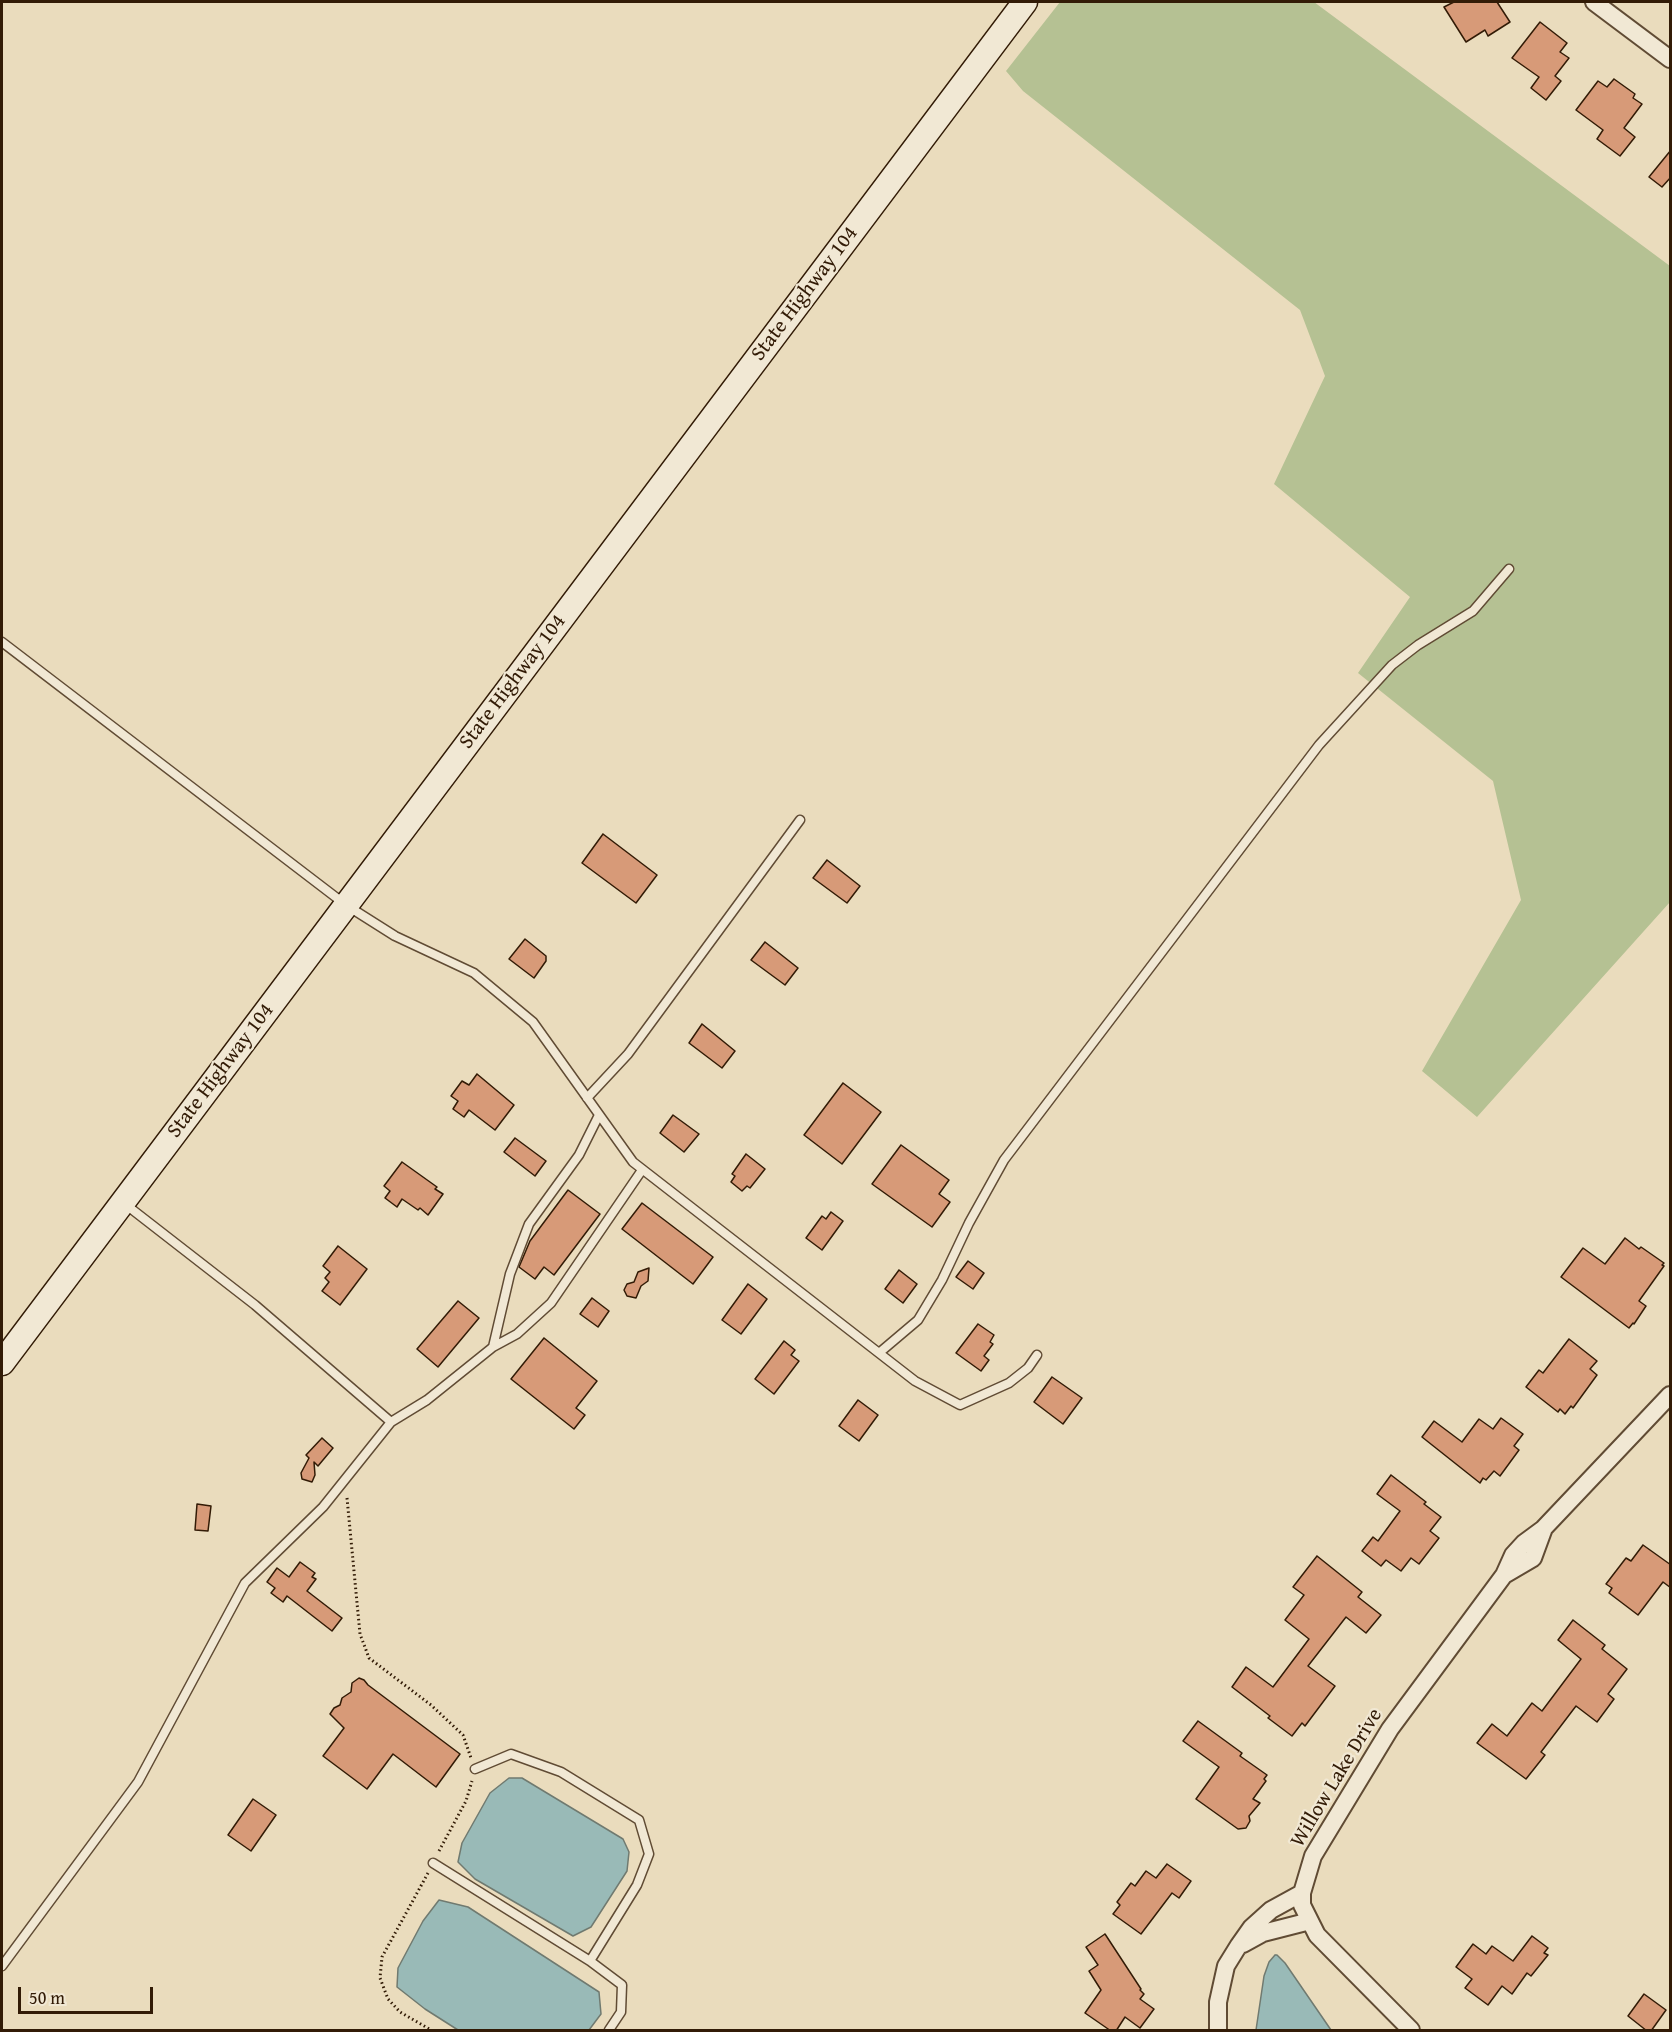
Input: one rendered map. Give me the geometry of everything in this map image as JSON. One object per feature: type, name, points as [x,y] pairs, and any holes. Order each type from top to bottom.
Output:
[{"type":"main road","name":"State Highway 104","points":[[2,1363],[1025,2]]},
{"type":"street","points":[[1594,2],[1671,59]]},
{"type":"street","name":"Willow Lake Drive","points":[[1302,1893],[1313,1856],[1390,1730],[1504,1575],[1533,1558],[1544,1528],[1671,1395]]},
{"type":"street","points":[[1218,2031],[1218,2002],[1226,1966],[1251,1928],[1271,1910],[1302,1893],[1302,1905],[1317,1935],[1411,2031]]},
{"type":"street","points":[[1239,1945],[1263,1933],[1310,1921]]},
{"type":"lane","points":[[879,1353],[918,1320],[942,1280],[969,1223],[1004,1160],[1319,746],[1392,665],[1418,645],[1473,611],[1509,569]]},
{"type":"lane","points":[[2,642],[346,905],[395,936],[474,973],[533,1022],[633,1162],[915,1381],[960,1405],[1009,1383],[1028,1368],[1037,1355]]},
{"type":"lane","points":[[587,1098],[628,1054],[800,820]]},
{"type":"lane","points":[[492,1347],[510,1274],[529,1224],[579,1155],[599,1115]]},
{"type":"lane","points":[[2,1966],[138,1782],[245,1583],[323,1507],[391,1422],[427,1400],[492,1347],[517,1334],[551,1303],[642,1170]]},
{"type":"lane","points":[[122,1202],[255,1305],[391,1422]]},
{"type":"lane","points":[[475,1769],[511,1754],[561,1772],[639,1820],[649,1854],[637,1885],[590,1961]]},
{"type":"lane","points":[[433,1863],[590,1961],[622,1985],[621,2012],[609,2031]]},
{"type":"path","points":[[346,1477],[360,1634],[369,1658],[431,1705],[463,1735],[475,1769],[466,1802],[382,1957],[380,1978],[388,1999],[400,2012],[431,2031]]},
{"type":"green space","points":[[1060,2],[1314,2],[1670,266],[1670,902],[1477,1117],[1422,1071],[1521,900],[1493,781],[1358,673],[1410,597],[1274,484],[1325,376],[1300,310],[1023,91],[1006,71]]},
{"type":"water","points":[[509,1778],[522,1778],[623,1839],[629,1852],[627,1871],[591,1927],[573,1936],[475,1879],[458,1862],[462,1843],[490,1793]]},
{"type":"water","points":[[439,1900],[468,1907],[599,1992],[601,2014],[589,2030],[458,2030],[425,2009],[397,1987],[398,1968],[423,1921]]},
{"type":"water","points":[[1275,1955],[1285,1963],[1331,2030],[1256,2030],[1264,1976],[1269,1962]]},
{"type":"building","points":[[1454,2],[1497,2],[1510,22],[1488,36],[1485,30],[1466,42],[1444,7]]},
{"type":"building","points":[[1540,22],[1567,43],[1560,52],[1569,58],[1555,76],[1561,81],[1546,100],[1531,88],[1539,77],[1512,58]]},
{"type":"building","points":[[1614,79],[1635,94],[1633,98],[1642,104],[1624,128],[1635,137],[1620,156],[1597,139],[1603,130],[1576,110],[1598,81],[1607,87]]},
{"type":"building","points":[[1671,150],[1671,177],[1662,187],[1649,177]]},
{"type":"building","points":[[603,834],[657,875],[636,903],[582,863]]},
{"type":"building","points":[[827,860],[860,886],[847,903],[813,878]]},
{"type":"building","points":[[525,939],[546,956],[546,961],[534,978],[509,959]]},
{"type":"building","points":[[765,942],[798,968],[785,985],[751,960]]},
{"type":"building","points":[[702,1024],[735,1051],[722,1068],[689,1043]]},
{"type":"building","points":[[477,1074],[514,1105],[495,1130],[469,1110],[464,1117],[453,1109],[458,1101],[451,1096],[462,1081],[469,1085]]},
{"type":"building","points":[[843,1083],[881,1112],[842,1164],[804,1135]]},
{"type":"building","points":[[673,1115],[699,1134],[684,1152],[660,1133]]},
{"type":"building","points":[[515,1138],[546,1161],[535,1176],[504,1152]]},
{"type":"building","points":[[901,1145],[949,1180],[939,1194],[950,1202],[932,1227],[872,1184]]},
{"type":"building","points":[[746,1154],[765,1169],[750,1188],[747,1186],[742,1191],[731,1182],[735,1176],[732,1174]]},
{"type":"building","points":[[402,1162],[437,1187],[435,1189],[443,1194],[428,1215],[402,1199],[397,1207],[385,1198],[390,1191],[384,1186]]},
{"type":"building","points":[[568,1190],[600,1214],[554,1275],[544,1267],[535,1279],[519,1267],[530,1241]]},
{"type":"building","points":[[642,1203],[713,1257],[693,1284],[622,1229]]},
{"type":"building","points":[[831,1212],[843,1221],[822,1250],[806,1238],[822,1216],[826,1219]]},
{"type":"building","points":[[1625,1238],[1664,1263],[1639,1301],[1646,1306],[1629,1328],[1561,1277],[1583,1248],[1605,1264]]},
{"type":"building","points":[[338,1246],[367,1269],[340,1305],[322,1291],[329,1282],[325,1278],[330,1272],[323,1266]]},
{"type":"building","points":[[968,1261],[984,1273],[973,1289],[956,1277]]},
{"type":"building","points":[[649,1268],[648,1281],[641,1286],[636,1298],[627,1296],[624,1290],[627,1284],[634,1282],[638,1272]]},
{"type":"building","points":[[899,1270],[917,1284],[903,1303],[885,1289]]},
{"type":"building","points":[[748,1284],[767,1299],[741,1334],[722,1320]]},
{"type":"building","points":[[592,1298],[609,1311],[598,1327],[580,1314]]},
{"type":"building","points":[[458,1301],[479,1318],[438,1367],[417,1349]]},
{"type":"building","points":[[978,1324],[994,1335],[990,1342],[993,1344],[984,1356],[989,1360],[981,1371],[956,1353]]},
{"type":"building","points":[[544,1338],[597,1381],[576,1408],[585,1415],[574,1429],[511,1379]]},
{"type":"building","points":[[1569,1339],[1597,1361],[1590,1369],[1597,1375],[1573,1408],[1571,1406],[1565,1414],[1560,1409],[1558,1412],[1526,1387],[1539,1370],[1543,1373]]},
{"type":"building","points":[[784,1341],[795,1350],[791,1355],[799,1361],[774,1394],[755,1379]]},
{"type":"building","points":[[1052,1377],[1082,1398],[1063,1424],[1034,1402]]},
{"type":"building","points":[[858,1400],[878,1415],[859,1441],[839,1426]]},
{"type":"building","points":[[1501,1418],[1523,1434],[1514,1446],[1519,1450],[1500,1476],[1494,1471],[1486,1480],[1483,1478],[1480,1483],[1422,1437],[1434,1421],[1462,1442],[1479,1419],[1493,1429]]},
{"type":"building","points":[[322,1438],[333,1448],[318,1466],[314,1462],[315,1475],[312,1482],[302,1479],[301,1473],[309,1458],[306,1455]]},
{"type":"building","points":[[1391,1475],[1426,1502],[1424,1504],[1441,1517],[1430,1531],[1439,1538],[1419,1564],[1411,1558],[1401,1571],[1386,1560],[1381,1566],[1362,1551],[1373,1537],[1378,1541],[1400,1511],[1377,1494]]},
{"type":"building","points":[[197,1504],[211,1506],[208,1531],[195,1530]]},
{"type":"building","points":[[1643,1545],[1671,1565],[1671,1588],[1663,1582],[1638,1615],[1609,1593],[1612,1588],[1606,1584],[1626,1558],[1631,1561]]},
{"type":"building","points":[[1317,1556],[1362,1592],[1358,1597],[1381,1615],[1366,1633],[1346,1617],[1308,1666],[1335,1686],[1305,1726],[1302,1723],[1292,1736],[1232,1687],[1246,1667],[1273,1687],[1309,1639],[1285,1620],[1304,1595],[1293,1587]]},
{"type":"building","points":[[300,1562],[315,1573],[312,1577],[316,1579],[307,1591],[342,1618],[332,1631],[287,1596],[283,1602],[271,1593],[275,1588],[267,1582],[277,1568],[289,1577]]},
{"type":"building","points":[[1573,1620],[1605,1645],[1602,1649],[1627,1669],[1608,1694],[1614,1699],[1597,1722],[1576,1706],[1541,1752],[1545,1755],[1526,1779],[1477,1743],[1492,1724],[1507,1736],[1532,1703],[1542,1711],[1581,1659],[1558,1640]]},
{"type":"building","points":[[359,1678],[460,1754],[436,1787],[393,1754],[367,1789],[323,1756],[344,1728],[330,1714],[340,1705],[342,1698],[351,1692],[352,1683]]},
{"type":"building","points":[[1198,1721],[1242,1753],[1240,1756],[1267,1775],[1264,1779],[1266,1781],[1253,1799],[1260,1803],[1249,1816],[1250,1821],[1246,1828],[1238,1829],[1196,1799],[1219,1767],[1183,1741]]},
{"type":"building","points":[[253,1799],[276,1815],[251,1851],[228,1835]]},
{"type":"building","points":[[1167,1864],[1191,1881],[1179,1898],[1172,1893],[1141,1934],[1113,1914],[1120,1905],[1117,1902],[1131,1883],[1135,1886],[1146,1871],[1156,1878]]},
{"type":"building","points":[[1105,1934],[1144,1994],[1140,1999],[1154,2009],[1140,2028],[1125,2017],[1116,2031],[1111,2031],[1085,2013],[1101,1990],[1089,1971],[1098,1965],[1086,1947]]},
{"type":"building","points":[[1532,1936],[1548,1948],[1544,1953],[1548,1955],[1531,1976],[1527,1973],[1512,1994],[1502,1986],[1488,2005],[1465,1988],[1472,1979],[1456,1967],[1473,1944],[1486,1954],[1492,1946],[1513,1961]]},
{"type":"building","points":[[1644,1994],[1666,2010],[1651,2031],[1647,2031],[1628,2016]]}]
